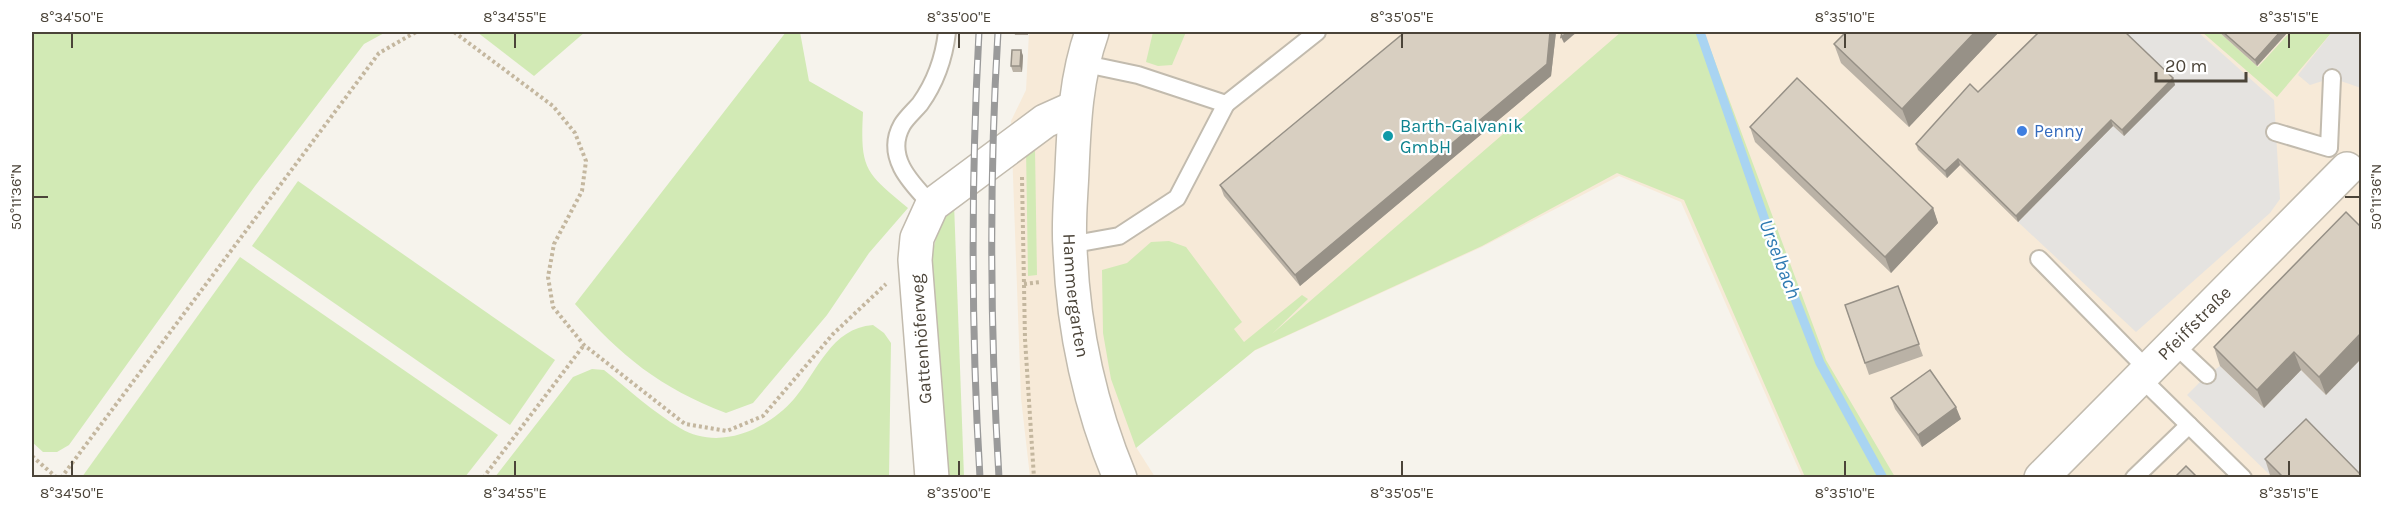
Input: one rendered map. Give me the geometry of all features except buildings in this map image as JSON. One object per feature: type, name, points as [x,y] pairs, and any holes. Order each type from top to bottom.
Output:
[{"type":"street","points":[[1074,108],[1081,63],[1092,32]]},
{"type":"street","name":"Gattenhöferweg","points":[[932,477],[915,260],[917,238],[932,204],[1045,121],[1074,108]]},
{"type":"street","name":"Hammergarten","points":[[1074,108],[1069,245],[1073,299],[1082,350],[1107,447],[1120,477]]},
{"type":"street","name":"Pfeiffstraße","points":[[2041,477],[2145,374],[2346,166]]},
{"type":"lane","points":[[932,204],[908,180],[898,159],[896,142],[902,125],[920,104],[938,73],[947,32]]},
{"type":"lane","points":[[1069,245],[1119,236],[1177,198],[1226,104],[1317,32]]},
{"type":"lane","points":[[1081,63],[1138,75],[1226,104]]},
{"type":"lane","points":[[2332,78],[2346,166]]},
{"type":"lane","points":[[2275,132],[2346,166]]},
{"type":"lane","points":[[2038,259],[2145,374],[2188,425],[2243,477]]},
{"type":"lane","points":[[2174,344],[2207,375]]},
{"type":"lane","points":[[2134,477],[2188,425]]},
{"type":"path","points":[[32,456],[59,477],[379,53],[416,32]]},
{"type":"path","points":[[454,32],[553,106],[574,133],[586,161],[582,191],[554,244],[548,277],[553,307],[584,345],[685,424],[728,431],[763,416],[833,334],[915,260]]},
{"type":"path","points":[[1022,137],[1025,339],[1034,477]]},
{"type":"path","points":[[483,477],[584,345]]},
{"type":"shaded area","points":[[1029,32],[2361,32],[2361,477],[1802,477],[1681,202],[1619,176],[1482,247],[1254,351],[1136,447],[1155,477],[1030,477],[1021,398],[1011,121],[1026,90]]},
{"type":"shaded area","points":[[2121,32],[2198,32],[2274,100],[2280,199],[2270,213],[2136,332],[2018,222],[2113,126]]},
{"type":"shaded area","points":[[2332,32],[2361,32],[2361,88],[2332,78],[2310,85],[2298,75]]},
{"type":"shaded area","points":[[2361,359],[2361,477],[2311,434],[2270,475],[2187,395],[2207,375],[2220,366],[2264,408],[2301,370],[2326,395]]},
{"type":"green space","points":[[32,32],[386,32],[364,44],[255,186],[69,445],[57,452],[43,452],[32,442]]},
{"type":"green space","points":[[477,32],[585,32],[534,76]]},
{"type":"green space","points":[[786,32],[800,32],[809,81],[863,112],[863,146],[868,168],[882,186],[908,208],[869,253],[827,315],[753,403],[726,413],[681,393],[643,369],[592,323],[575,304]]},
{"type":"green space","points":[[1153,32],[1186,32],[1172,65],[1158,66],[1146,62]]},
{"type":"green space","points":[[1621,32],[1704,32],[1826,360],[1895,477],[1805,477],[1684,200],[1617,173],[1482,246],[1255,350],[1136,448],[1111,379],[1103,333],[1102,270],[1127,263],[1151,242],[1169,241],[1186,247],[1242,322],[1234,329],[1244,342],[1302,295],[1308,299],[1272,334]]},
{"type":"green space","points":[[2202,32],[2219,32],[2258,67],[2290,32],[2332,32],[2277,97]]},
{"type":"green space","points":[[1026,149],[1035,149],[1037,275],[1028,276]]},
{"type":"green space","points":[[298,181],[555,360],[510,425],[252,246]]},
{"type":"green space","points":[[954,203],[964,477],[943,477],[924,283],[943,213]]},
{"type":"green space","points":[[240,257],[498,435],[465,477],[82,477]]},
{"type":"green space","points":[[873,325],[884,333],[891,343],[889,477],[495,477],[573,377],[592,369],[604,370],[650,408],[680,428],[695,435],[710,438],[725,437],[741,434],[770,420],[794,399],[836,342],[859,328]]},
{"type":"waterway","name":"Urselbach","points":[[1700,32],[1768,229],[1820,363],[1883,478]]},
{"type":"railway","points":[[979,32],[973,255],[980,478]]},
{"type":"railway","points":[[998,32],[993,143],[992,255],[999,478]]},
{"type":"place","name":"Penny","points":[[2022,131]]},
{"type":"place","name":"Barth-Galvanik GmbH","points":[[1388,136]]}]
